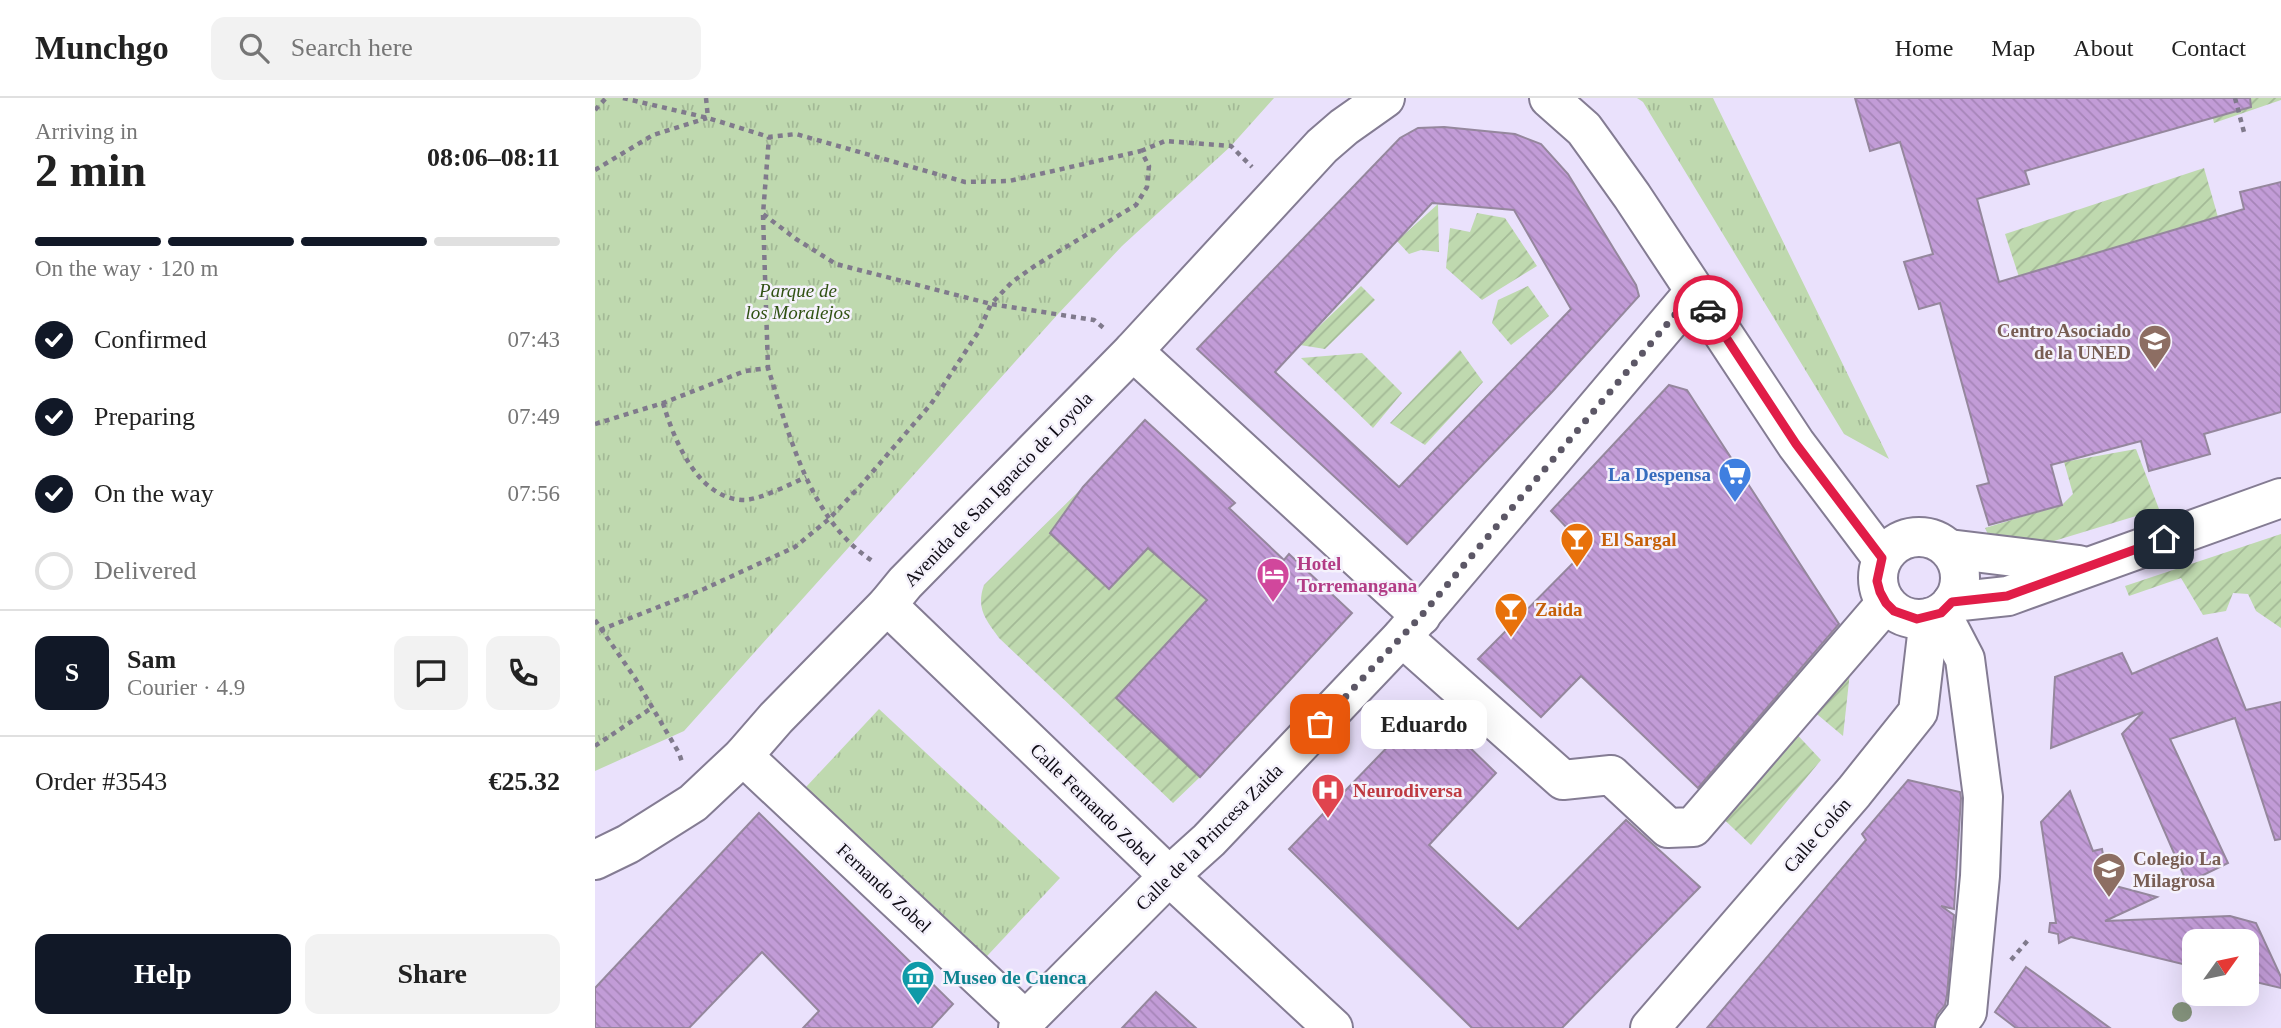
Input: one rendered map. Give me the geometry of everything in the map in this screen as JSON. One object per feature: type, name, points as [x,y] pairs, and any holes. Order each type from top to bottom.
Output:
[{"type":"street","name":"Avenida de San Ignacio de Loyola","points":[[595,860],[628,844],[693,803],[743,756],[776,718],[1133,351],[1322,146],[1385,98]]},
{"type":"street","points":[[1549,98],[1584,130],[1796,444],[1882,558]]},
{"type":"street","name":"Calle de la Princesa Zaida","points":[[1022,1024],[1169,876],[1209,841],[1412,627],[1695,291]]},
{"type":"street","points":[[1133,351],[1563,780],[1611,775],[1668,828],[1693,827],[1886,603]]},
{"type":"street","points":[[1941,611],[1960,581],[1955,559],[1948,550],[1933,539],[1910,538],[1889,549],[1882,558],[1877,581],[1880,592],[1894,611],[1917,619],[2007,596],[2281,498]]},
{"type":"street","points":[[1948,550],[2088,566]]},
{"type":"street","name":"Calle Fernando Zobel","points":[[896,594],[1169,876],[1333,1028]]},
{"type":"street","points":[[1941,611],[1965,659],[1983,797],[1969,1023]]},
{"type":"street","name":"Calle Colón","points":[[1650,1028],[1854,793],[1917,712],[1941,611]]},
{"type":"street","name":"Fernando Zobel","points":[[743,756],[1022,1024]]},
{"type":"path","points":[[595,110],[606,98]]},
{"type":"path","points":[[623,98],[708,117],[769,137],[796,134],[965,182],[1009,181],[1141,151],[1165,141],[1231,146],[1249,163],[1274,199]]},
{"type":"path","points":[[706,98],[708,117]]},
{"type":"path","points":[[2235,98],[2245,136]]},
{"type":"path","points":[[595,170],[653,135],[708,117]]},
{"type":"path","points":[[769,137],[763,214],[768,368],[806,477],[829,519],[896,594]]},
{"type":"path","points":[[600,629],[704,589],[795,547],[829,519],[931,404],[979,331],[991,304],[1012,282],[1136,205],[1147,187],[1149,166],[1141,151]]},
{"type":"path","points":[[763,214],[836,264],[991,304],[1094,320],[1133,351]]},
{"type":"path","points":[[595,424],[663,403],[729,376],[768,368]]},
{"type":"path","points":[[663,403],[671,433],[693,469],[700,479],[727,496],[747,500],[806,477]]},
{"type":"path","points":[[595,620],[635,678],[680,753],[693,803]]},
{"type":"path","points":[[595,746],[653,707]]},
{"type":"green space","name":"Parque de los Moralejos","points":[[595,98],[1274,98],[1231,146],[1122,246],[1058,314],[684,731],[595,771]]},
{"type":"green space","points":[[1637,98],[1713,98],[1889,459],[1844,434],[1643,102]]},
{"type":"green space","points":[[2208,98],[2281,98],[2281,100],[2214,123]]},
{"type":"green space","points":[[2204,168],[2251,333],[2019,277],[2005,234]]},
{"type":"green space","points":[[1438,204],[1439,252],[1421,250],[1409,254],[1397,241]]},
{"type":"green space","points":[[1477,213],[1505,218],[1537,266],[1482,300],[1446,268],[1450,228],[1470,232]]},
{"type":"green space","points":[[1361,286],[1375,300],[1325,349],[1300,345]]},
{"type":"green space","points":[[1528,286],[1549,316],[1511,345],[1492,323],[1498,300]]},
{"type":"green space","points":[[1460,350],[1483,382],[1425,445],[1390,423]]},
{"type":"green space","points":[[1362,353],[1402,393],[1373,428],[1301,358]]},
{"type":"green space","points":[[2136,449],[2159,509],[2054,541],[1992,543],[1985,528],[2062,505],[2073,494],[2064,462]]},
{"type":"green space","points":[[1083,487],[1050,533],[1109,588],[1148,548],[1171,569],[1212,595],[1116,698],[1200,777],[1173,803],[999,638],[983,613],[981,600],[984,585]]},
{"type":"green space","points":[[2281,534],[2281,628],[2256,611],[2248,594],[2233,593],[2226,611],[2203,615],[2181,578],[2129,596],[2125,586]]},
{"type":"green space","points":[[1850,672],[1843,736],[1812,710]]},
{"type":"green space","points":[[879,709],[1060,878],[973,971],[792,802]]},
{"type":"green space","points":[[1790,727],[1821,760],[1751,845],[1716,812]]},
{"type":"building","points":[[1855,98],[2250,98],[2251,107],[2025,171],[2029,184],[1977,199],[1999,282],[2244,209],[2240,192],[2281,182],[2281,412],[2204,434],[2210,454],[2149,471],[2141,441],[2051,465],[2062,505],[1989,525],[1977,486],[1989,483],[1940,303],[1919,309],[1904,262],[1933,254],[1900,142],[1870,151]]},
{"type":"building","points":[[1444,127],[1515,134],[1541,144],[1568,174],[1636,285],[1639,296],[1407,544],[1197,349],[1400,138],[1418,128]],"holes":[[[1432,203],[1514,210],[1571,309],[1399,487],[1275,372]]]},
{"type":"building","points":[[1669,385],[1687,390],[1839,624],[1698,788],[1581,676],[1541,717],[1478,659],[1587,549],[1551,511]]},
{"type":"building","name":"Hotel Torremangana","points":[[1145,420],[1235,503],[1229,508],[1284,560],[1289,554],[1352,613],[1200,777],[1116,698],[1207,600],[1148,548],[1109,589],[1050,533],[1083,487]]},
{"type":"building","points":[[2217,638],[2246,710],[2281,702],[2281,839],[2275,840],[2235,718],[2170,739],[2228,863],[2187,883],[2122,734],[2143,712],[2051,748],[2055,677],[2122,653],[2132,674]]},
{"type":"building","points":[[1427,706],[1496,773],[1429,845],[1518,929],[1626,820],[1700,887],[1562,1028],[1472,1028],[1289,849]]},
{"type":"building","points":[[1908,780],[1960,792],[1961,798],[1954,909],[1941,906],[1954,915],[1947,995],[1934,1028],[1707,1028],[1866,840],[1862,834]]},
{"type":"building","name":"Colegio La Milagrosa","points":[[2070,791],[2093,851],[2102,849],[2108,884],[2157,897],[2105,921],[2230,916],[2256,923],[2259,929],[2182,929],[2182,964],[2071,937],[2059,943],[2058,934],[2049,932],[2050,923],[2056,923],[2041,822]]},
{"type":"building","points":[[759,813],[953,1004],[931,1028],[803,1028],[819,1011],[762,952],[689,1028],[595,1028],[595,988]]},
{"type":"building","name":"Colegio La Milagrosa","points":[[2259,929],[2281,977],[2281,988],[2259,983]]},
{"type":"building","points":[[2026,967],[2110,1028],[2016,1028],[1995,1012]]},
{"type":"building","points":[[1156,992],[1196,1028],[1122,1028]]},
{"type":"way so far","points":[[1320,724],[1468,562],[1695,291],[1708,310]]},
{"type":"place","name":"Centro Asociado de la UNED","points":[[2155,371]]},
{"type":"place","name":"La Despensa","points":[[1735,504]]},
{"type":"place","name":"El Sargal","points":[[1577,569]]},
{"type":"place","name":"Hotel Torremangana","points":[[1273,604]]},
{"type":"place","name":"Zaida","points":[[1511,639]]},
{"type":"place","name":"Eduardo","points":[[1320,724]]},
{"type":"place","name":"Neurodiversa","points":[[1328,820]]},
{"type":"place","name":"Colegio La Milagrosa","points":[[2109,899]]},
{"type":"place","name":"Museo de Cuenca","points":[[918,1007]]},
{"type":"route","points":[[1708,310],[1796,444],[1882,558],[1877,581],[1880,592],[1886,603],[1905,617],[1929,618],[1941,613],[1952,602],[2007,596],[2164,539]]}]
